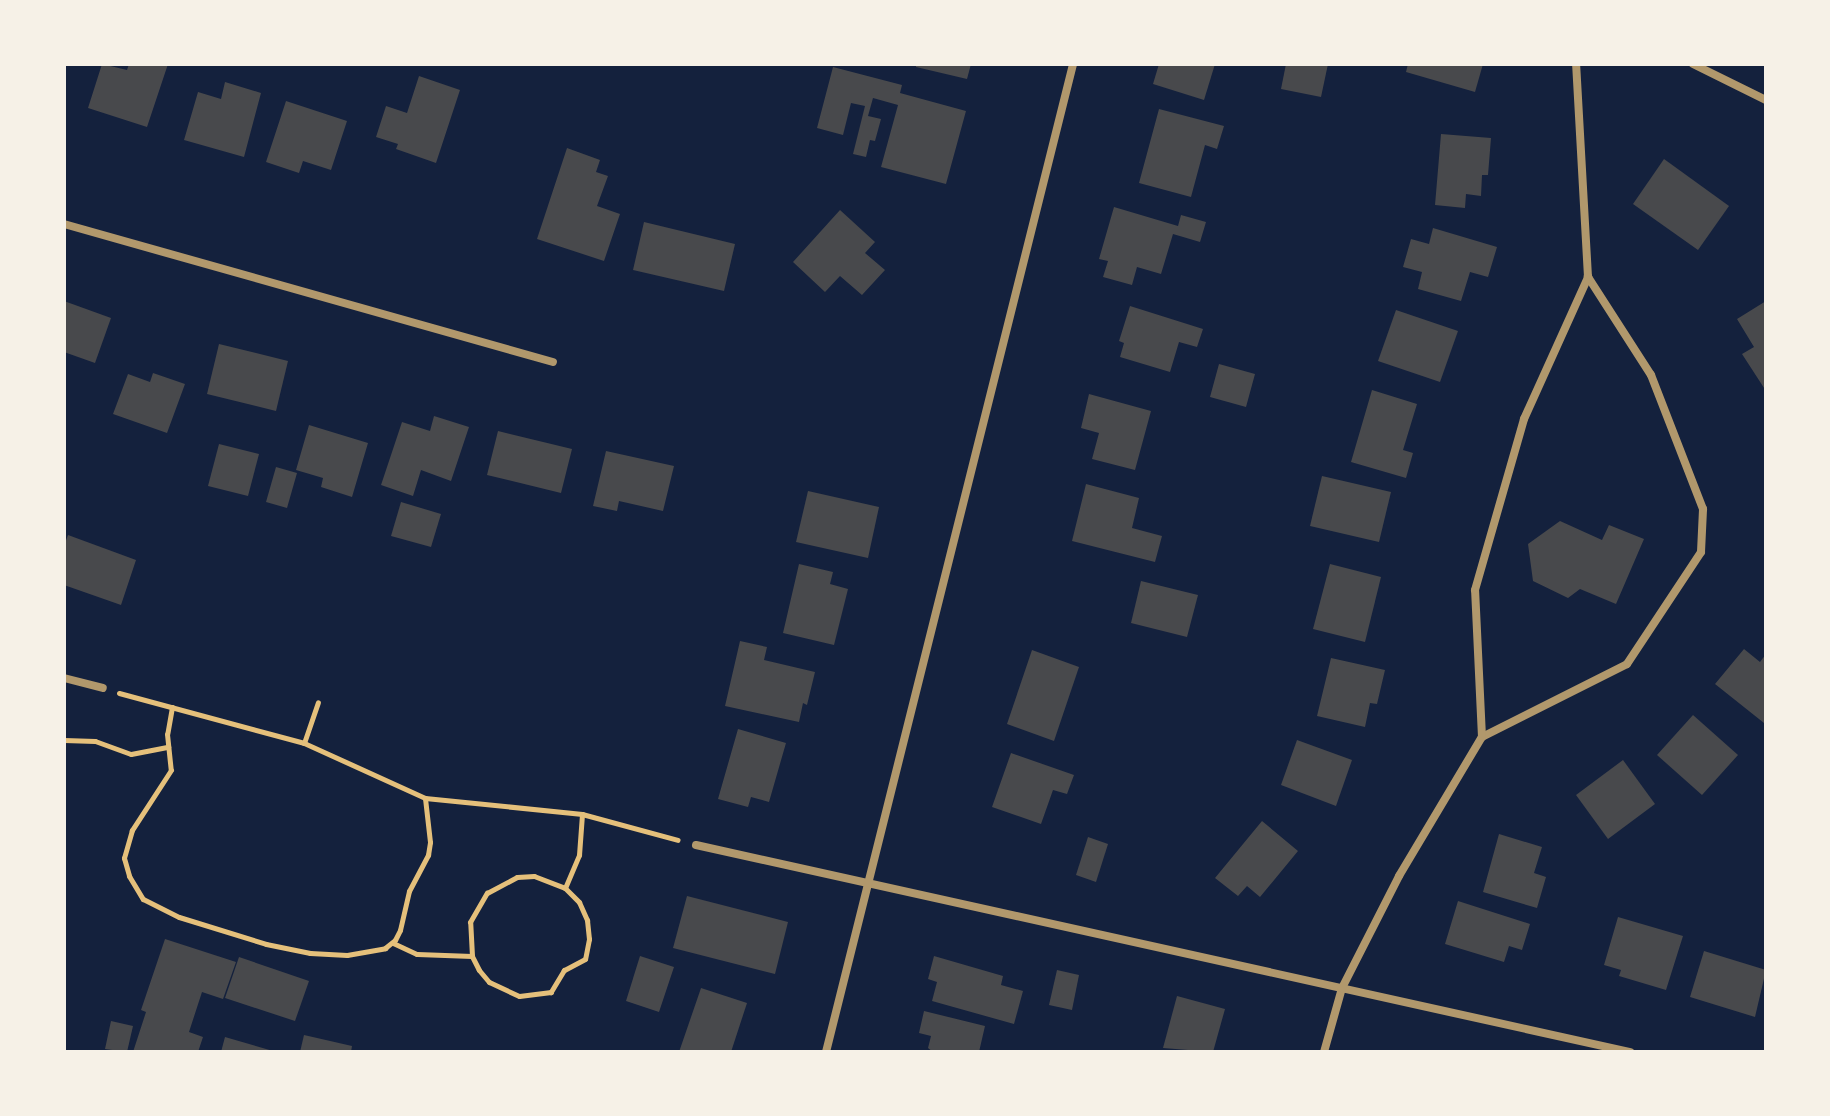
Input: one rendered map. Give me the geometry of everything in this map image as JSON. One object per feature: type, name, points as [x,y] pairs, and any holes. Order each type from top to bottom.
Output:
[{"type":"street","points":[[826,1052],[871,882],[1073,64]]},
{"type":"street","points":[[1482,737],[1475,590],[1524,419],[1588,277],[1576,64]]},
{"type":"street","points":[[1693,64],[1766,100]]},
{"type":"street","points":[[64,224],[553,362]]},
{"type":"street","points":[[1324,1052],[1342,988],[1399,876],[1482,737],[1627,664],[1701,552],[1703,509],[1651,375],[1588,277]]},
{"type":"street","points":[[64,678],[103,688]]},
{"type":"street","points":[[696,845],[1630,1052]]},
{"type":"path","points":[[103,688],[304,743],[425,798],[582,814],[696,845]]},
{"type":"path","points":[[304,743],[318,702]]},
{"type":"path","points":[[172,707],[168,747],[172,763],[166,782],[126,842],[124,858],[129,876],[143,899],[157,908],[225,933],[310,953],[369,953],[393,943],[400,930],[409,891],[428,855],[429,825],[425,798]]},
{"type":"path","points":[[64,740],[95,741],[131,754],[168,747]]},
{"type":"path","points":[[565,888],[579,855],[582,814]]},
{"type":"path","points":[[534,876],[565,888],[583,911],[589,939],[585,959],[564,970],[551,992],[519,996],[489,982],[472,956],[470,922],[476,906],[494,888],[517,877],[534,876]]},
{"type":"path","points":[[393,943],[417,954],[472,956]]},
{"type":"building","points":[[102,64],[127,70],[129,64],[168,64],[147,127],[88,108]]},
{"type":"building","points":[[916,64],[971,64],[967,79],[916,67]]},
{"type":"building","points":[[1159,64],[1215,64],[1204,100],[1153,84]]},
{"type":"building","points":[[1286,64],[1328,64],[1321,97],[1281,89]]},
{"type":"building","points":[[1408,64],[1483,64],[1475,92],[1406,72]]},
{"type":"building","points":[[833,67],[902,85],[900,93],[966,111],[946,184],[881,167],[898,105],[873,98],[868,116],[881,119],[875,141],[870,140],[866,157],[853,154],[865,106],[851,103],[843,135],[817,128]]},
{"type":"building","points":[[419,76],[460,90],[436,163],[396,149],[398,144],[376,137],[386,106],[407,113]]},
{"type":"building","points":[[225,82],[261,93],[244,157],[184,140],[198,92],[221,99]]},
{"type":"building","points":[[286,101],[347,121],[331,170],[303,161],[299,173],[266,162]]},
{"type":"building","points":[[1159,109],[1224,126],[1217,149],[1205,145],[1191,197],[1139,183]]},
{"type":"building","points":[[1441,134],[1491,138],[1488,175],[1482,175],[1481,196],[1466,194],[1465,208],[1435,205]]},
{"type":"building","points":[[567,148],[600,160],[596,172],[608,176],[597,206],[620,214],[604,261],[537,239]]},
{"type":"building","points":[[1664,159],[1729,206],[1698,250],[1633,204]]},
{"type":"building","points":[[1114,207],[1178,226],[1181,215],[1206,222],[1200,242],[1173,234],[1161,274],[1137,267],[1132,285],[1103,277],[1108,261],[1099,259]]},
{"type":"building","points":[[840,210],[875,242],[865,253],[885,270],[862,295],[840,276],[825,292],[793,262]]},
{"type":"building","points":[[644,222],[735,244],[724,291],[633,270]]},
{"type":"building","points":[[1433,228],[1497,247],[1488,277],[1470,272],[1461,301],[1418,289],[1422,272],[1403,267],[1411,239],[1429,244]]},
{"type":"building","points":[[64,301],[111,318],[95,363],[64,352]]},
{"type":"building","points":[[1766,301],[1766,391],[1742,354],[1754,347],[1737,319]]},
{"type":"building","points":[[1130,306],[1203,329],[1197,347],[1179,342],[1170,372],[1120,357],[1124,343],[1119,341]]},
{"type":"building","points":[[1396,310],[1458,331],[1440,382],[1378,361]]},
{"type":"building","points":[[219,344],[288,361],[276,411],[207,394]]},
{"type":"building","points":[[1219,364],[1255,374],[1246,407],[1210,397]]},
{"type":"building","points":[[153,373],[185,384],[167,433],[113,414],[128,374],[150,382]]},
{"type":"building","points":[[1372,390],[1417,404],[1403,450],[1413,453],[1406,478],[1351,462]]},
{"type":"building","points":[[1089,394],[1151,411],[1135,470],[1092,459],[1099,433],[1081,428]]},
{"type":"building","points":[[434,416],[469,427],[451,481],[421,470],[413,496],[381,485],[402,422],[430,431]]},
{"type":"building","points":[[309,425],[368,443],[352,497],[321,487],[323,478],[296,470]]},
{"type":"building","points":[[498,431],[572,449],[561,493],[487,475]]},
{"type":"building","points":[[219,444],[259,454],[248,496],[208,486]]},
{"type":"building","points":[[606,451],[674,466],[663,511],[619,501],[617,511],[593,506]]},
{"type":"building","points":[[276,467],[297,473],[287,508],[266,502]]},
{"type":"building","points":[[1322,476],[1391,492],[1379,542],[1310,526]]},
{"type":"building","points":[[1086,484],[1139,498],[1132,528],[1162,536],[1155,562],[1072,541]]},
{"type":"building","points":[[808,491],[879,507],[868,558],[796,542]]},
{"type":"building","points":[[401,502],[441,514],[431,547],[391,536]]},
{"type":"building","points":[[1560,521],[1602,540],[1609,525],[1644,539],[1616,604],[1580,589],[1568,598],[1533,581],[1528,544]]},
{"type":"building","points":[[68,535],[136,560],[121,605],[64,585],[64,546]]},
{"type":"building","points":[[799,564],[833,572],[830,584],[848,589],[834,645],[783,633]]},
{"type":"building","points":[[1330,564],[1381,577],[1365,642],[1313,629]]},
{"type":"building","points":[[1141,581],[1198,595],[1187,637],[1131,623]]},
{"type":"building","points":[[740,641],[767,647],[764,660],[815,672],[807,705],[803,703],[799,722],[725,706]]},
{"type":"building","points":[[1744,649],[1760,662],[1766,654],[1764,723],[1715,684]]},
{"type":"building","points":[[1032,650],[1079,667],[1054,741],[1007,724]]},
{"type":"building","points":[[1331,658],[1385,670],[1377,704],[1370,703],[1365,727],[1317,716]]},
{"type":"building","points":[[1693,715],[1738,755],[1702,795],[1657,755]]},
{"type":"building","points":[[738,729],[786,743],[769,802],[751,797],[748,807],[718,799]]},
{"type":"building","points":[[1297,740],[1352,760],[1336,806],[1281,785]]},
{"type":"building","points":[[1011,753],[1074,775],[1067,794],[1053,790],[1041,824],[992,807]]},
{"type":"building","points":[[1623,760],[1655,804],[1608,839],[1576,795]]},
{"type":"building","points":[[1262,821],[1298,851],[1260,897],[1247,886],[1238,896],[1215,878]]},
{"type":"building","points":[[1499,834],[1542,847],[1534,873],[1546,877],[1537,908],[1483,892]]},
{"type":"building","points":[[1088,837],[1108,844],[1096,882],[1076,875]]},
{"type":"building","points":[[687,896],[788,922],[775,974],[673,948]]},
{"type":"building","points":[[1458,901],[1530,924],[1522,950],[1509,946],[1504,962],[1445,944]]},
{"type":"building","points":[[1618,917],[1683,936],[1666,990],[1619,976],[1621,970],[1604,965]]},
{"type":"building","points":[[165,939],[236,962],[223,999],[202,992],[189,1032],[203,1037],[198,1052],[133,1052],[146,1012],[141,1010]]},
{"type":"building","points":[[1704,951],[1766,970],[1755,1017],[1690,997]]},
{"type":"building","points":[[640,956],[674,967],[659,1012],[626,1001]]},
{"type":"building","points":[[934,956],[1003,976],[1001,985],[1023,991],[1014,1024],[932,1001],[937,982],[928,979]]},
{"type":"building","points":[[239,957],[309,981],[295,1021],[225,998]]},
{"type":"building","points":[[1057,970],[1079,975],[1072,1010],[1049,1005]]},
{"type":"building","points":[[701,988],[747,1003],[731,1052],[679,1052]]},
{"type":"building","points":[[1177,996],[1225,1009],[1213,1052],[1163,1048]]},
{"type":"building","points":[[924,1011],[985,1026],[979,1052],[933,1052],[928,1048],[931,1036],[919,1033]]},
{"type":"building","points":[[111,1021],[133,1026],[127,1052],[105,1049]]},
{"type":"building","points":[[304,1035],[352,1046],[351,1052],[300,1052]]},
{"type":"building","points":[[225,1037],[273,1051],[273,1052],[221,1052]]}]
